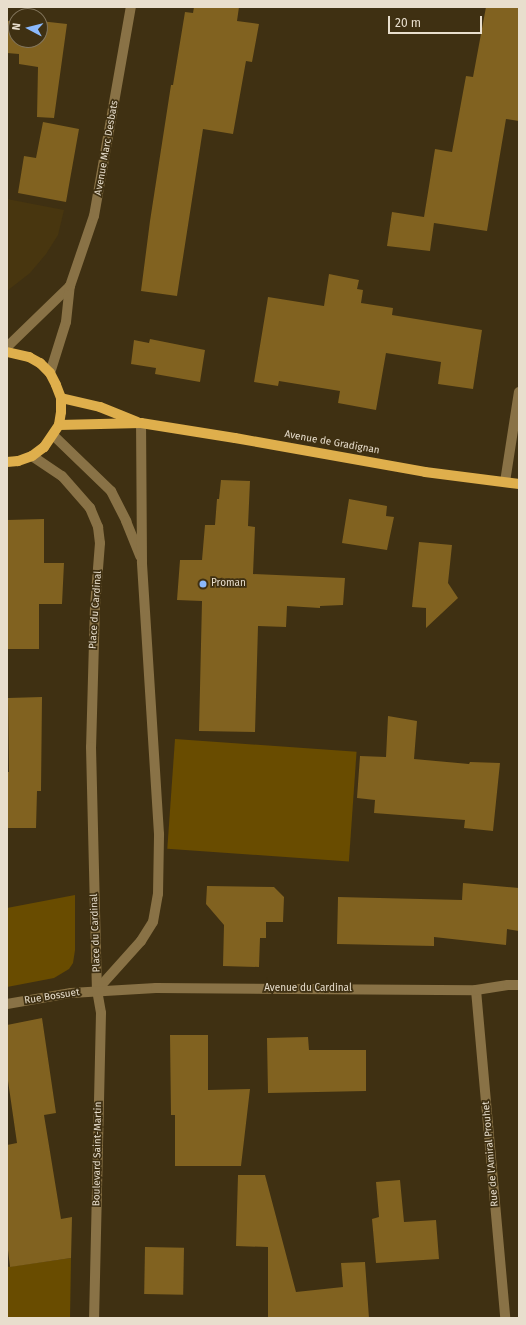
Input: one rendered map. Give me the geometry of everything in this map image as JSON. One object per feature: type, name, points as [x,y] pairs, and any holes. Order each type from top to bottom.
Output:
[{"type":"main road","points":[[7,352],[16,352],[40,363],[50,373],[61,398],[59,424],[44,447],[32,456],[18,461],[7,462]]},
{"type":"main road","name":"Avenue de Gradignan","points":[[61,398],[100,407],[141,423]]},
{"type":"main road","name":"Avenue de Gradignan","points":[[59,424],[141,423],[243,439],[425,472],[519,484]]},
{"type":"street","name":"Avenue Marc Desbats","points":[[50,373],[66,322],[70,286],[94,216],[131,7]]},
{"type":"street","name":"Avenue Marc Desbats","points":[[7,348],[70,286]]},
{"type":"street","points":[[504,482],[519,392]]},
{"type":"street","name":"Place du Cardinal","points":[[98,990],[141,941],[153,922],[158,894],[159,834],[142,562],[141,423]]},
{"type":"street","name":"Place du Cardinal","points":[[53,435],[111,491],[126,521],[142,562]]},
{"type":"street","name":"Place du Cardinal","points":[[32,456],[62,476],[90,508],[98,527],[100,543],[95,606],[91,747],[98,990]]},
{"type":"street","name":"Avenue du Cardinal","points":[[98,990],[156,988],[476,990],[508,984],[519,985]]},
{"type":"street","name":"Rue Bossuet","points":[[7,1004],[98,990]]},
{"type":"street","name":"Boulevard Saint-Martin","points":[[94,1318],[102,1013],[98,990]]},
{"type":"street","name":"Rue de l'Amiral Prouhet","points":[[476,990],[505,1318]]},
{"type":"shaded area","points":[[7,199],[64,210],[58,235],[46,254],[30,273],[7,291]]},
{"type":"shaded area","points":[[175,739],[357,752],[349,861],[167,849]]},
{"type":"shaded area","points":[[75,895],[75,950],[73,963],[69,969],[54,978],[7,987],[7,908]]},
{"type":"shaded area","points":[[71,1258],[70,1318],[7,1318],[7,1267]]},
{"type":"building","points":[[194,7],[239,7],[237,21],[259,24],[252,62],[246,61],[233,134],[203,129],[177,296],[141,291],[171,85],[173,85],[185,12],[193,13]]},
{"type":"building","points":[[486,7],[519,7],[519,121],[506,119],[487,231],[434,223],[430,251],[387,246],[392,212],[424,217],[435,149],[452,152],[466,76],[473,77]]},
{"type":"building","points":[[7,21],[8,48],[48,48],[48,22],[67,24],[54,118],[37,117],[38,67],[19,64],[19,54],[7,53]]},
{"type":"building","points":[[43,122],[79,129],[66,202],[18,193],[24,156],[36,158]]},
{"type":"building","points":[[329,274],[359,280],[357,289],[363,290],[361,303],[393,308],[392,315],[482,330],[473,389],[438,384],[441,362],[386,353],[376,410],[338,403],[340,391],[279,381],[278,386],[254,382],[268,297],[324,306]]},
{"type":"building","points":[[150,339],[205,350],[200,382],[155,374],[156,368],[131,364],[134,340],[149,343]]},
{"type":"building","points":[[221,480],[250,481],[248,526],[255,527],[253,574],[345,578],[343,605],[320,606],[320,608],[287,606],[286,627],[258,626],[255,732],[199,731],[202,601],[177,600],[180,560],[202,560],[205,525],[215,525],[217,499],[219,499]]},
{"type":"building","points":[[349,499],[387,506],[386,516],[394,517],[387,550],[342,543]]},
{"type":"building","points":[[44,519],[44,563],[64,563],[62,604],[39,604],[39,649],[7,649],[7,520]]},
{"type":"building","points":[[419,542],[452,545],[448,583],[458,598],[426,628],[426,608],[412,607]]},
{"type":"building","points":[[42,697],[41,791],[37,791],[36,828],[7,828],[7,772],[9,772],[8,698]]},
{"type":"building","points":[[388,716],[417,721],[414,759],[469,764],[470,762],[500,763],[493,831],[464,828],[465,820],[374,813],[375,800],[357,798],[360,756],[386,757]]},
{"type":"building","points":[[463,883],[519,888],[519,931],[507,929],[506,945],[434,937],[434,946],[337,944],[338,897],[462,900]]},
{"type":"building","points":[[207,886],[274,887],[284,897],[283,922],[266,922],[266,938],[260,938],[259,967],[223,966],[224,925],[206,904]]},
{"type":"building","points":[[42,1018],[56,1113],[44,1115],[61,1219],[72,1217],[71,1258],[10,1267],[7,1242],[7,1145],[17,1143],[7,1074],[7,1025]]},
{"type":"building","points":[[170,1035],[208,1035],[208,1090],[250,1089],[241,1166],[175,1166],[175,1115],[171,1115]]},
{"type":"building","points":[[308,1037],[309,1050],[366,1050],[366,1091],[268,1093],[267,1038]]},
{"type":"building","points":[[238,1175],[265,1175],[296,1292],[343,1287],[341,1263],[365,1262],[369,1318],[268,1318],[268,1247],[236,1246]]},
{"type":"building","points":[[400,1180],[404,1222],[436,1220],[439,1259],[376,1263],[372,1219],[379,1217],[376,1182]]},
{"type":"building","points":[[145,1247],[184,1248],[183,1295],[144,1294]]},
{"type":"place","name":"Proman","points":[[203,584]]}]
